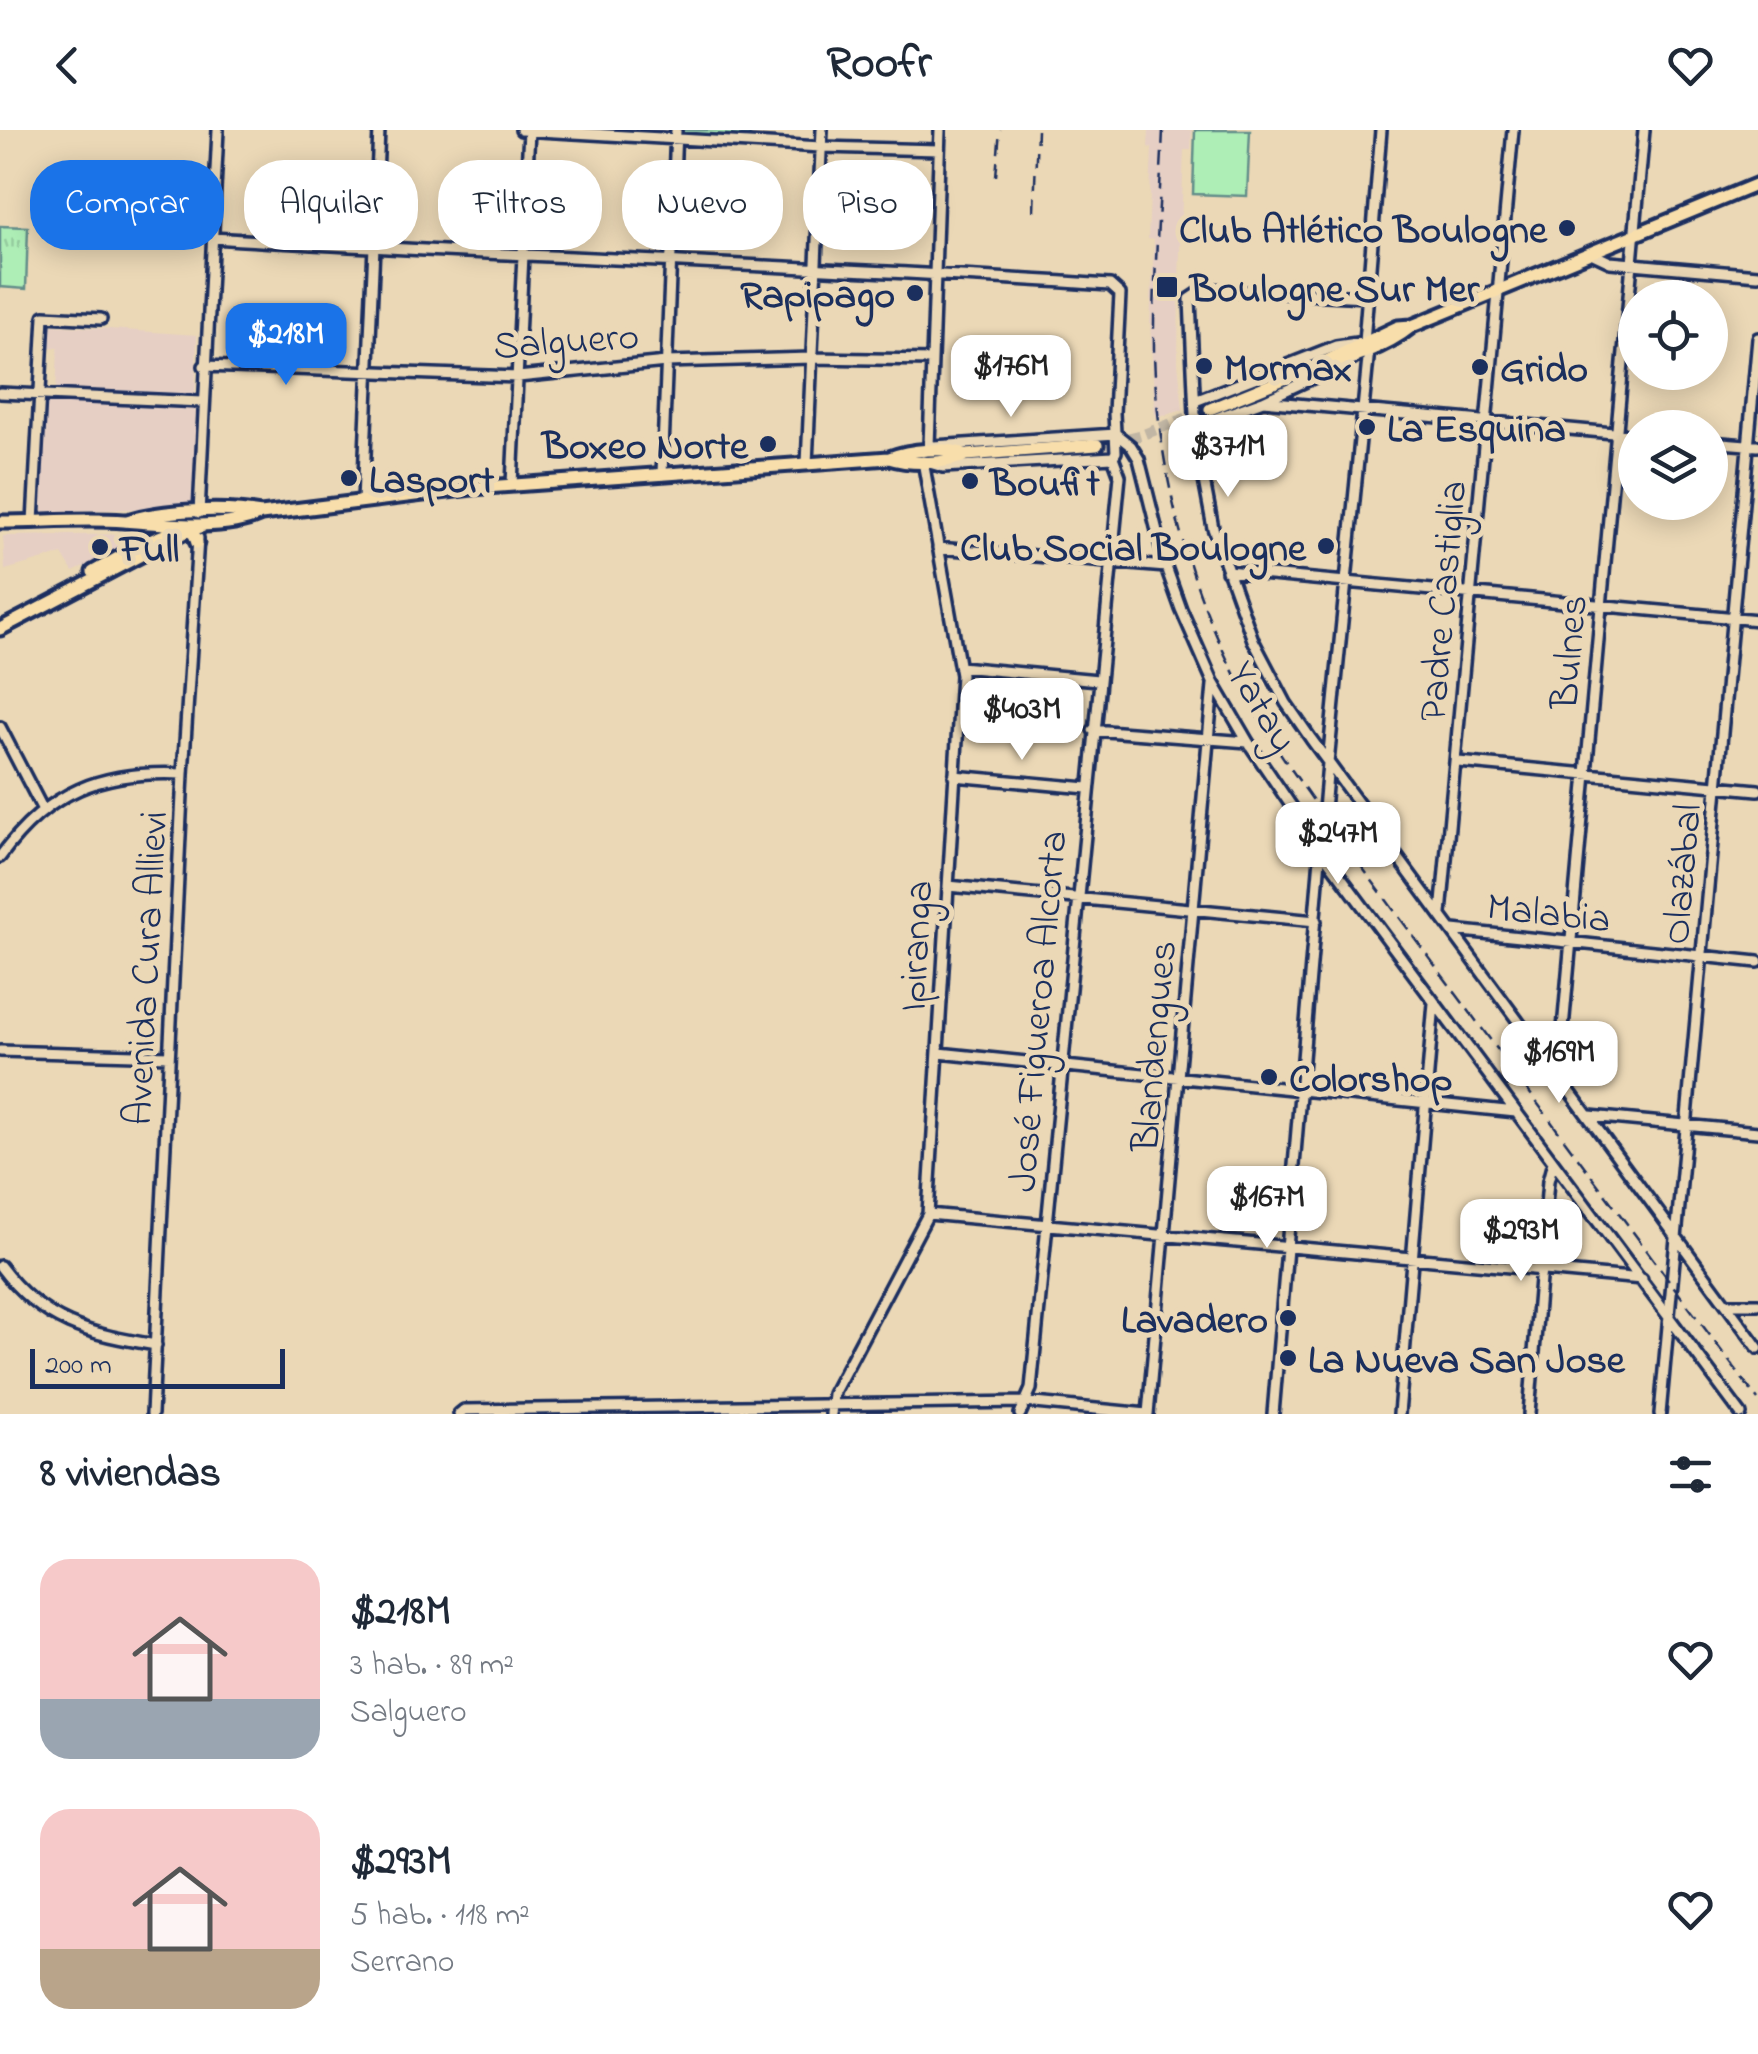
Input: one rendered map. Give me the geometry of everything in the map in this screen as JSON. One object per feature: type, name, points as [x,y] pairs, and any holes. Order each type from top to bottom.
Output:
[{"type":"main road","points":[[1210,409],[1316,366],[1340,361],[1366,345],[1401,334],[1412,326],[1758,184]]},
{"type":"main road","points":[[0,522],[125,521],[150,525],[246,521],[261,514],[512,484],[957,450],[968,454],[1097,445]]},
{"type":"main road","points":[[125,521],[145,515],[245,511],[261,514]]},
{"type":"main road","points":[[0,513],[18,522]]},
{"type":"main road","points":[[0,629],[182,535],[218,522]]},
{"type":"main road","points":[[147,544],[150,525]]},
{"type":"main road","points":[[0,620],[168,534],[194,536],[197,544]]},
{"type":"main road","points":[[182,535],[195,558]]},
{"type":"street","points":[[216,160],[218,130]]},
{"type":"street","points":[[378,160],[379,130]]},
{"type":"street","points":[[512,484],[526,130],[676,134],[754,143],[939,150]]},
{"type":"street","points":[[754,130],[754,143]]},
{"type":"street","points":[[807,464],[822,130]]},
{"type":"street","name":"Ipiranga","points":[[831,1408],[928,1214],[960,667],[925,453],[940,130]]},
{"type":"street","points":[[1273,1414],[1328,763],[1363,410],[1380,130]]},
{"type":"street","name":"Padre Castiglia","points":[[1441,914],[1458,762],[1513,130]]},
{"type":"street","name":"Bulnes","points":[[1558,1073],[1644,130]]},
{"type":"street","points":[[662,474],[676,134]]},
{"type":"street","points":[[198,513],[211,250]]},
{"type":"street","points":[[363,501],[376,250]]},
{"type":"street","points":[[413,250],[935,274]]},
{"type":"street","points":[[1593,254],[1610,262],[1758,275]]},
{"type":"street","name":"José Figueroa Alcorta","points":[[935,274],[1110,285],[1120,294],[1113,457],[1120,470],[1031,1388],[1020,1414]]},
{"type":"street","points":[[1367,296],[1199,290],[1188,306],[1196,438],[1227,571],[1269,674],[1328,763],[1758,1348]]},
{"type":"street","points":[[33,522],[44,316],[101,319]]},
{"type":"street","name":"Olazábal","points":[[1660,1414],[1731,617],[1753,446],[1758,338]]},
{"type":"street","points":[[1195,402],[1336,346],[1366,345]]},
{"type":"street","points":[[1197,425],[1345,366],[1366,345]]},
{"type":"street","name":"Salguero","points":[[204,366],[518,377],[666,362],[932,360]]},
{"type":"street","points":[[0,393],[202,402]]},
{"type":"street","points":[[1263,401],[1617,434]]},
{"type":"street","points":[[925,453],[1116,434]]},
{"type":"street","name":"Yatay","points":[[1116,434],[1139,459],[1166,566],[1213,682],[1248,742],[1321,850],[1741,1414]]},
{"type":"street","points":[[1728,444],[1753,446]]},
{"type":"street","points":[[925,453],[943,467],[1113,457]]},
{"type":"street","name":"Avenida Cura Allievi","points":[[152,1414],[195,558],[204,527]]},
{"type":"street","points":[[938,548],[1166,566]]},
{"type":"street","points":[[1227,571],[1758,620]]},
{"type":"street","points":[[960,667],[1098,680]]},
{"type":"street","name":"Blandengues","points":[[1148,1414],[1213,682]]},
{"type":"street","points":[[0,726],[43,810]]},
{"type":"street","points":[[1094,730],[1248,742]]},
{"type":"street","points":[[1458,762],[1758,790]]},
{"type":"street","points":[[0,858],[43,810],[77,789],[139,773],[183,774]]},
{"type":"street","points":[[954,776],[1087,788]]},
{"type":"street","points":[[948,886],[1316,921]]},
{"type":"street","name":"Malabia","points":[[1453,930],[1758,962]]},
{"type":"street","points":[[1399,1414],[1434,1003]]},
{"type":"street","points":[[0,1051],[170,1056]]},
{"type":"street","points":[[939,1054],[1516,1112]]},
{"type":"street","points":[[1590,1116],[1758,1132]]},
{"type":"street","points":[[1529,1414],[1548,1181],[1553,1162]]},
{"type":"street","points":[[928,1214],[1642,1278]]},
{"type":"street","points":[[0,1266],[26,1296],[61,1321],[108,1337],[156,1345]]},
{"type":"street","points":[[1726,1304],[1758,1304]]},
{"type":"street","points":[[460,1412],[1025,1402],[1148,1414]]},
{"type":"shaded area","points":[[1149,130],[1192,130],[1191,150],[1184,150],[1179,278],[1178,362],[1183,410],[1155,418],[1150,323],[1154,240],[1148,239],[1152,148],[1148,147]]},
{"type":"shaded area","points":[[51,325],[197,335],[195,398],[56,392],[58,348],[49,347]]},
{"type":"shaded area","points":[[43,401],[196,406],[192,507],[42,512]]},
{"type":"shaded area","points":[[137,534],[139,540],[73,572],[62,554],[5,570],[3,536]]},
{"type":"green space","points":[[681,130],[750,130],[749,140],[680,136]]},
{"type":"green space","points":[[1195,130],[1250,130],[1247,196],[1193,194]]},
{"type":"green space","points":[[0,226],[28,227],[26,289],[0,287]]},
{"type":"tunnel","points":[[1097,445],[1142,435],[1210,409]]},
{"type":"railway","points":[[996,176],[1000,130]]},
{"type":"railway","points":[[1034,211],[1037,130]]},
{"type":"railway","points":[[1163,130],[1154,324],[1162,442],[1180,532],[1228,661],[1266,731],[1324,816],[1758,1400]]},
{"type":"place","name":"Club Atlético Boulogne","points":[[1567,228]]},
{"type":"place","name":"Boulogne Sur Mer","points":[[1167,287]]},
{"type":"place","name":"Rapipago","points":[[915,293]]},
{"type":"place","name":"Mormax","points":[[1204,366]]},
{"type":"place","name":"Grido","points":[[1480,367]]},
{"type":"place","name":"La Esquina","points":[[1367,427]]},
{"type":"place","name":"Boxeo Norte","points":[[768,444]]},
{"type":"place","name":"Lasport","points":[[349,478]]},
{"type":"place","name":"Boufit","points":[[970,481]]},
{"type":"place","name":"Club Social Boulogne","points":[[1326,546]]},
{"type":"place","name":"Full","points":[[100,547]]},
{"type":"place","name":"Colorshop","points":[[1269,1077]]},
{"type":"place","name":"Lavadero","points":[[1288,1318]]},
{"type":"place","name":"La Nueva San Jose","points":[[1288,1358]]}]
